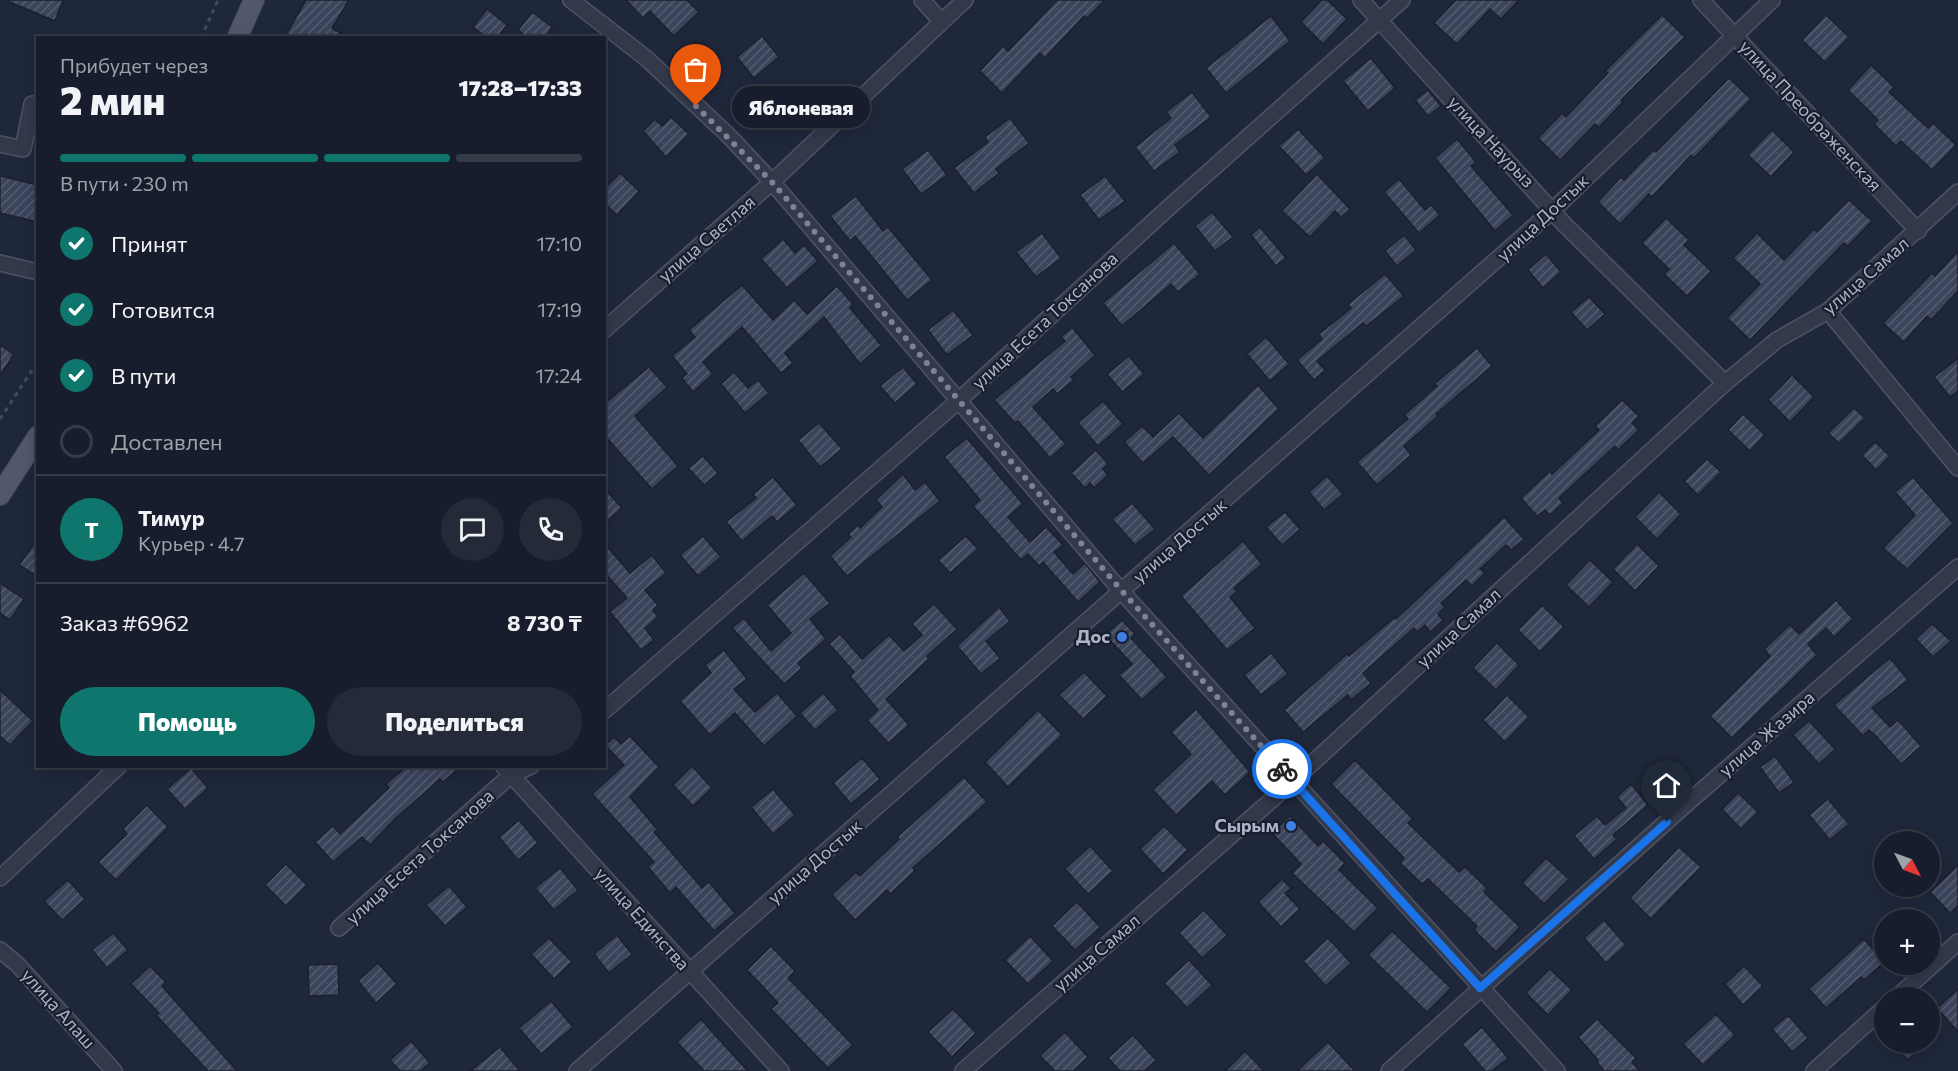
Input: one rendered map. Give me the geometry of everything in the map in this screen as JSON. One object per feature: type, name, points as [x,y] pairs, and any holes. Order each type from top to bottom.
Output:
[{"type":"main road","points":[[238,36],[254,0]]},
{"type":"main road","points":[[0,495],[36,439]]},
{"type":"street","points":[[571,0],[646,58],[730,137],[772,182],[957,402],[1122,591],[1557,1071]]},
{"type":"street","points":[[922,0],[941,21]]},
{"type":"street","name":"улица Светлая","points":[[606,328],[772,182],[965,0]]},
{"type":"street","name":"улица Наурыз","points":[[1361,0],[1564,224],[1725,383]]},
{"type":"street","name":"улица Есета Токсанова","points":[[606,709],[957,402],[1166,210],[1402,0]]},
{"type":"street","name":"улица Преображенская","points":[[1701,0],[1918,231]]},
{"type":"street","name":"улица Достык","points":[[577,1071],[1553,210],[1772,0]]},
{"type":"street","points":[[0,144],[23,149],[32,104]]},
{"type":"street","name":"улица Самал","points":[[963,1071],[1293,781],[1725,383],[1777,340],[1828,311],[1958,192]]},
{"type":"street","points":[[0,263],[36,272]]},
{"type":"street","points":[[1828,311],[1958,468]]},
{"type":"street","name":"улица Жазира","points":[[1389,1071],[1958,567]]},
{"type":"street","points":[[0,878],[117,768]]},
{"type":"street","name":"улица Есета Токсанова","points":[[339,928],[507,771]]},
{"type":"street","name":"улица Единства","points":[[507,771],[781,1071]]},
{"type":"street","points":[[1908,987],[1958,942]]},
{"type":"street","name":"улица Алаш","points":[[0,950],[17,964],[114,1071]]},
{"type":"street","points":[[1814,1071],[1874,1017]]},
{"type":"path","points":[[202,36],[218,0]]},
{"type":"path","points":[[0,419],[36,365]]},
{"type":"building","points":[[5,0],[63,0],[55,21]]},
{"type":"building","points":[[306,0],[349,0],[332,28],[345,36],[285,36]]},
{"type":"building","points":[[626,0],[687,0],[699,12],[674,36],[650,11],[643,18]]},
{"type":"building","points":[[1057,0],[1105,0],[1087,18],[1084,16],[1045,58],[1040,53],[1002,93],[980,71],[1003,46],[1008,51]]},
{"type":"building","points":[[1322,0],[1327,0],[1347,19],[1323,44],[1301,22]]},
{"type":"building","points":[[1456,0],[1519,0],[1501,19],[1490,9],[1457,44],[1434,23]]},
{"type":"building","points":[[487,9],[507,25],[499,36],[484,36],[473,27]]},
{"type":"building","points":[[532,12],[552,27],[546,36],[526,36],[518,30]]},
{"type":"building","points":[[1662,15],[1685,37],[1621,100],[1623,102],[1599,127],[1595,124],[1560,160],[1538,138],[1562,113],[1566,117],[1608,73],[1605,71]]},
{"type":"building","points":[[1826,15],[1849,37],[1825,62],[1802,40]]},
{"type":"building","points":[[1271,16],[1290,41],[1226,93],[1206,68]]},
{"type":"building","points":[[762,36],[779,57],[754,78],[737,57]]},
{"type":"building","points":[[1371,58],[1395,88],[1368,111],[1343,81]]},
{"type":"building","points":[[1871,65],[1894,87],[1889,92],[1928,128],[1933,123],[1956,145],[1932,170],[1901,141],[1896,146],[1874,124],[1878,120],[1848,90]]},
{"type":"building","points":[[1729,78],[1751,99],[1694,158],[1691,155],[1652,197],[1649,194],[1620,224],[1598,202],[1621,177],[1624,180],[1653,150],[1656,152]]},
{"type":"building","points":[[1428,90],[1441,106],[1428,116],[1415,100]]},
{"type":"building","points":[[1192,92],[1211,117],[1175,145],[1180,152],[1154,171],[1135,147],[1171,118],[1166,112]]},
{"type":"building","points":[[671,117],[689,134],[666,157],[643,131],[655,119],[662,126]]},
{"type":"building","points":[[1010,118],[1029,143],[996,169],[999,173],[974,193],[954,168],[988,142],[985,137]]},
{"type":"building","points":[[1298,129],[1325,158],[1306,175],[1279,146]]},
{"type":"building","points":[[1772,130],[1794,152],[1771,177],[1748,155]]},
{"type":"building","points":[[1457,139],[1476,162],[1471,166],[1513,215],[1495,231],[1435,158]]},
{"type":"building","points":[[928,150],[947,175],[921,194],[902,169]]},
{"type":"building","points":[[620,173],[639,191],[617,215],[606,205],[606,187]]},
{"type":"building","points":[[1317,174],[1350,209],[1341,217],[1335,211],[1310,237],[1282,211]]},
{"type":"building","points":[[0,176],[36,185],[36,222],[0,213]]},
{"type":"building","points":[[1105,176],[1125,201],[1099,220],[1080,195]]},
{"type":"building","points":[[1399,179],[1425,210],[1431,205],[1440,215],[1419,233],[1384,192]]},
{"type":"building","points":[[856,196],[883,231],[888,227],[932,280],[907,300],[855,236],[850,241],[830,216]]},
{"type":"building","points":[[1849,200],[1872,221],[1848,246],[1844,243],[1750,340],[1727,318],[1760,284],[1733,258],[1757,233],[1784,260],[1814,229],[1817,232]]},
{"type":"building","points":[[1212,212],[1233,237],[1215,251],[1195,226]]},
{"type":"building","points":[[1666,218],[1689,240],[1684,245],[1711,271],[1687,296],[1664,274],[1669,269],[1642,243]]},
{"type":"building","points":[[1260,227],[1286,258],[1276,266],[1251,235]]},
{"type":"building","points":[[1042,233],[1061,258],[1036,277],[1016,252]]},
{"type":"building","points":[[1404,235],[1416,250],[1397,266],[1385,251]]},
{"type":"building","points":[[783,239],[795,253],[804,245],[818,261],[787,288],[761,259]]},
{"type":"building","points":[[1174,243],[1200,274],[1178,292],[1171,284],[1122,326],[1103,303]]},
{"type":"building","points":[[1958,251],[1958,291],[1931,320],[1927,316],[1904,342],[1883,323],[1932,273],[1935,276]]},
{"type":"building","points":[[1546,254],[1561,272],[1543,288],[1528,270]]},
{"type":"building","points":[[1385,274],[1404,296],[1366,326],[1363,323],[1317,361],[1325,370],[1314,380],[1297,360],[1322,339],[1319,334],[1351,308],[1348,304]]},
{"type":"building","points":[[742,285],[773,320],[794,300],[807,314],[837,286],[853,304],[850,308],[881,345],[860,364],[824,317],[785,353],[793,363],[781,373],[742,327],[703,362],[713,374],[693,392],[682,378],[687,374],[672,356],[695,337],[689,330]]},
{"type":"building","points":[[1589,297],[1605,314],[1587,330],[1571,312]]},
{"type":"building","points":[[953,310],[973,335],[947,355],[928,330]]},
{"type":"building","points":[[1072,327],[1095,355],[1071,377],[1074,380],[1057,394],[1053,389],[1033,407],[1066,444],[1050,458],[1018,421],[1015,423],[994,400],[1065,341],[1061,337]]},
{"type":"building","points":[[1266,337],[1289,364],[1270,381],[1247,354]]},
{"type":"building","points":[[0,345],[14,354],[0,376]]},
{"type":"building","points":[[1477,348],[1492,366],[1436,414],[1438,416],[1404,446],[1411,455],[1377,485],[1357,462],[1408,419],[1404,415],[1437,386],[1434,384]]},
{"type":"building","points":[[1129,356],[1144,374],[1122,392],[1107,374]]},
{"type":"building","points":[[1958,358],[1958,391],[1950,397],[1934,377]]},
{"type":"building","points":[[649,367],[667,387],[635,416],[678,466],[652,489],[606,437],[606,402]]},
{"type":"building","points":[[903,367],[917,384],[895,403],[880,386]]},
{"type":"building","points":[[734,372],[748,388],[758,380],[769,393],[745,413],[721,384]]},
{"type":"building","points":[[1792,375],[1814,397],[1790,422],[1768,400]]},
{"type":"building","points":[[1258,385],[1279,409],[1209,475],[1173,437],[1143,463],[1124,442],[1142,426],[1153,437],[1179,413],[1203,438]]},
{"type":"building","points":[[1622,400],[1639,416],[1632,423],[1639,430],[1618,450],[1615,446],[1559,498],[1563,503],[1550,515],[1545,510],[1537,516],[1521,498],[1550,471],[1552,474],[1599,430],[1595,426]]},
{"type":"building","points":[[1103,401],[1123,424],[1098,446],[1078,423]]},
{"type":"building","points":[[1854,408],[1865,418],[1839,443],[1828,433]]},
{"type":"building","points":[[1743,414],[1765,435],[1750,451],[1728,430]]},
{"type":"building","points":[[819,423],[842,449],[820,467],[798,440]]},
{"type":"building","points":[[967,438],[1023,504],[1008,517],[1030,542],[1046,527],[1063,545],[1054,552],[1073,574],[1085,563],[1100,582],[1078,602],[1043,562],[1039,566],[1028,554],[1021,560],[973,506],[980,500],[944,457]]},
{"type":"building","points":[[1875,442],[1890,456],[1876,470],[1862,455]]},
{"type":"building","points":[[1096,450],[1108,464],[1103,469],[1108,475],[1094,488],[1090,483],[1085,488],[1071,473]]},
{"type":"building","points":[[703,456],[718,473],[704,485],[688,468]]},
{"type":"building","points":[[1707,459],[1721,472],[1698,495],[1684,481]]},
{"type":"building","points":[[903,474],[915,490],[925,482],[940,501],[847,576],[830,556],[851,537],[848,534],[858,525],[860,528],[882,507],[876,500]]},
{"type":"building","points":[[1327,476],[1343,494],[1324,510],[1309,492]]},
{"type":"building","points":[[773,477],[797,505],[777,522],[772,516],[742,541],[726,522],[756,498],[753,494]]},
{"type":"building","points":[[1913,477],[1953,523],[1907,569],[1883,548],[1915,515],[1895,492]]},
{"type":"building","points":[[606,490],[622,508],[606,522]]},
{"type":"building","points":[[1659,492],[1681,514],[1657,539],[1635,517]]},
{"type":"building","points":[[1132,503],[1155,529],[1135,545],[1112,519]]},
{"type":"building","points":[[1285,512],[1300,529],[1282,545],[1266,527]]},
{"type":"building","points":[[1504,517],[1524,539],[1511,550],[1506,545],[1480,569],[1485,573],[1472,586],[1466,580],[1441,603],[1445,607],[1438,614],[1443,620],[1430,632],[1425,625],[1417,632],[1414,628],[1363,673],[1371,683],[1351,700],[1348,695],[1303,732],[1284,710],[1347,654],[1349,656],[1395,617],[1396,619]]},
{"type":"building","points":[[703,536],[721,557],[698,576],[680,555]]},
{"type":"building","points":[[966,536],[978,549],[950,573],[938,560]]},
{"type":"building","points":[[36,541],[36,576],[19,565]]},
{"type":"building","points":[[1243,541],[1262,564],[1234,588],[1237,591],[1230,597],[1255,628],[1227,650],[1181,596]]},
{"type":"building","points":[[1637,544],[1659,566],[1635,591],[1613,569]]},
{"type":"building","points":[[606,545],[630,573],[652,555],[666,573],[645,590],[658,605],[653,610],[658,617],[645,628],[654,640],[641,650],[610,612],[627,598],[606,574]]},
{"type":"building","points":[[1590,560],[1613,582],[1589,607],[1566,585]]},
{"type":"building","points":[[804,573],[830,603],[810,619],[826,639],[798,663],[802,668],[784,684],[732,628],[744,618],[771,651],[791,633],[767,605]]},
{"type":"building","points":[[0,583],[24,599],[10,620],[0,613]]},
{"type":"building","points":[[1836,600],[1853,619],[1834,637],[1826,628],[1808,644],[1817,655],[1732,738],[1710,716],[1770,656],[1764,649],[1790,625],[1799,634]]},
{"type":"building","points":[[934,604],[957,629],[927,656],[929,659],[886,699],[909,725],[888,743],[867,720],[878,710],[850,676],[854,672],[829,644],[840,634],[862,659],[889,635],[904,651],[922,635],[912,624]]},
{"type":"building","points":[[1542,605],[1564,627],[1540,652],[1518,630]]},
{"type":"building","points":[[999,607],[1010,621],[986,641],[1000,658],[981,674],[957,646]]},
{"type":"building","points":[[1122,620],[1135,634],[1131,638],[1167,677],[1142,700],[1119,675],[1132,664],[1105,635]]},
{"type":"building","points":[[1932,624],[1951,641],[1933,657],[1916,639]]},
{"type":"building","points":[[1497,643],[1519,665],[1496,690],[1473,668]]},
{"type":"building","points":[[724,650],[747,679],[734,689],[755,712],[777,693],[797,716],[764,746],[735,713],[710,735],[680,701],[711,673],[705,665]]},
{"type":"building","points":[[1271,653],[1288,674],[1261,695],[1244,675]]},
{"type":"building","points":[[1890,658],[1908,680],[1872,708],[1890,727],[1898,720],[1921,746],[1901,764],[1875,735],[1869,730],[1863,736],[1834,705]]},
{"type":"building","points":[[1084,672],[1107,696],[1083,719],[1059,695]]},
{"type":"building","points":[[0,690],[33,721],[10,745],[0,736]]},
{"type":"building","points":[[823,693],[838,710],[815,730],[800,713]]},
{"type":"building","points":[[1507,695],[1529,717],[1505,742],[1483,720]]},
{"type":"building","points":[[1196,709],[1250,772],[1225,795],[1212,781],[1176,815],[1153,790],[1191,754],[1171,732]]},
{"type":"building","points":[[1038,710],[1062,735],[1008,787],[985,762]]},
{"type":"building","points":[[1809,721],[1835,749],[1819,764],[1793,735]]},
{"type":"building","points":[[630,736],[659,767],[630,797],[657,829],[654,832],[702,888],[709,882],[735,913],[714,931],[676,887],[670,893],[648,867],[654,862],[592,794],[624,765],[606,746],[614,737],[621,744]]},
{"type":"building","points":[[1775,756],[1794,782],[1779,793],[1760,767]]},
{"type":"building","points":[[862,758],[880,779],[851,804],[833,783]]},
{"type":"building","points":[[1355,760],[1413,819],[1408,823],[1459,872],[1465,867],[1487,888],[1484,892],[1520,927],[1496,952],[1474,930],[1477,926],[1428,879],[1422,884],[1400,863],[1404,858],[1331,784]]},
{"type":"building","points":[[692,766],[712,788],[693,806],[673,785]]},
{"type":"building","points":[[191,768],[208,788],[185,809],[167,789]]},
{"type":"building","points":[[405,768],[459,768],[443,782],[440,779],[396,818],[370,845],[362,837],[333,862],[315,842],[333,826],[340,834],[389,788],[386,784]]},
{"type":"building","points":[[964,777],[987,802],[913,868],[915,871],[890,894],[887,890],[855,920],[832,895],[856,872],[860,876],[899,839],[897,837]]},
{"type":"building","points":[[1631,784],[1648,805],[1613,835],[1617,839],[1594,859],[1574,836],[1597,816],[1605,825],[1626,808],[1617,797]]},
{"type":"building","points":[[773,789],[795,815],[773,834],[751,807]]},
{"type":"building","points":[[1738,793],[1758,812],[1741,829],[1722,809]]},
{"type":"building","points":[[1828,799],[1849,824],[1830,840],[1809,815]]},
{"type":"building","points":[[147,805],[168,827],[116,880],[98,862],[127,834],[123,829]]},
{"type":"building","points":[[1290,816],[1318,846],[1323,841],[1345,863],[1339,870],[1378,908],[1354,932],[1292,873],[1301,864],[1272,833]]},
{"type":"building","points":[[519,820],[538,843],[518,860],[499,837]]},
{"type":"building","points":[[1164,826],[1188,850],[1163,874],[1140,849]]},
{"type":"building","points":[[1090,846],[1113,871],[1088,894],[1065,869]]},
{"type":"building","points":[[1679,847],[1701,867],[1651,919],[1630,898]]},
{"type":"building","points":[[1546,858],[1569,879],[1544,904],[1522,883]]},
{"type":"building","points":[[286,864],[307,885],[286,906],[265,885]]},
{"type":"building","points":[[1958,865],[1958,905],[1950,913],[1935,897],[1940,897],[1940,882]]},
{"type":"building","points":[[560,868],[578,890],[554,910],[535,888]]},
{"type":"building","points":[[1282,879],[1291,888],[1285,893],[1300,909],[1281,927],[1258,902]]},
{"type":"building","points":[[68,880],[85,899],[62,920],[44,901]]},
{"type":"building","points":[[449,886],[467,907],[445,926],[426,905]]},
{"type":"building","points":[[1077,902],[1100,927],[1075,950],[1052,926]]},
{"type":"building","points":[[1204,910],[1227,935],[1202,958],[1179,933]]},
{"type":"building","points":[[1604,920],[1626,945],[1606,963],[1584,938]]},
{"type":"building","points":[[1392,931],[1451,988],[1427,1012],[1368,955]]},
{"type":"building","points":[[113,933],[128,950],[107,968],[92,950]]},
{"type":"building","points":[[617,935],[632,954],[609,973],[594,954]]},
{"type":"building","points":[[1030,936],[1053,961],[1028,984],[1005,960]]},
{"type":"building","points":[[549,938],[572,962],[554,979],[531,954]]},
{"type":"building","points":[[1328,938],[1351,963],[1326,986],[1303,961]]},
{"type":"building","points":[[1864,939],[1874,950],[1874,971],[1864,980],[1861,977],[1826,1008],[1809,989]]},
{"type":"building","points":[[771,946],[795,971],[788,978],[853,1045],[828,1068],[771,1009],[778,1003],[747,970]]},
{"type":"building","points":[[1189,960],[1212,985],[1187,1008],[1164,983]]},
{"type":"building","points":[[378,963],[397,984],[376,1003],[358,981]]},
{"type":"building","points":[[338,964],[339,995],[309,996],[308,965]]},
{"type":"building","points":[[150,966],[166,982],[162,986],[237,1071],[208,1071],[156,1015],[159,1013],[131,984]]},
{"type":"building","points":[[1744,966],[1763,986],[1743,1005],[1725,984]]},
{"type":"building","points":[[1550,969],[1572,990],[1548,1015],[1526,993]]},
{"type":"building","points":[[1958,989],[1958,1032],[1940,1011],[1940,1005]]},
{"type":"building","points":[[551,1001],[573,1027],[541,1054],[519,1028]]},
{"type":"building","points":[[953,1009],[976,1033],[952,1057],[928,1032]]},
{"type":"building","points":[[1716,1014],[1735,1035],[1703,1065],[1683,1044]]},
{"type":"building","points":[[1788,1015],[1808,1038],[1792,1052],[1772,1029]]},
{"type":"building","points":[[701,1019],[748,1071],[704,1071],[677,1042]]},
{"type":"building","points":[[1597,1019],[1636,1058],[1632,1062],[1640,1071],[1604,1071],[1596,1061],[1598,1060],[1578,1037]]},
{"type":"building","points":[[1482,1027],[1508,1058],[1492,1071],[1485,1071],[1462,1044]]},
{"type":"building","points":[[1065,1032],[1088,1057],[1073,1071],[1055,1071],[1040,1056]]},
{"type":"building","points":[[1133,1035],[1156,1060],[1144,1071],[1120,1071],[1108,1058]]},
{"type":"building","points":[[411,1041],[430,1063],[420,1071],[400,1071],[390,1060]]},
{"type":"building","points":[[1328,1042],[1355,1071],[1297,1071]]},
{"type":"building","points":[[500,1047],[520,1071],[470,1071]]},
{"type":"building","points":[[1245,1051],[1264,1071],[1225,1071]]},
{"type":"building","points":[[1902,1053],[1915,1053],[1908,1060]]},
{"type":"way so far","points":[[696,106],[730,137],[772,182],[957,402],[1282,769]]},
{"type":"place","name":"Яблоневая","points":[[696,106]]},
{"type":"place","name":"Дос","points":[[1122,637]]},
{"type":"place","name":"Сырым","points":[[1291,826]]},
{"type":"route","points":[[1282,769],[1480,988],[1667,822]]}]
